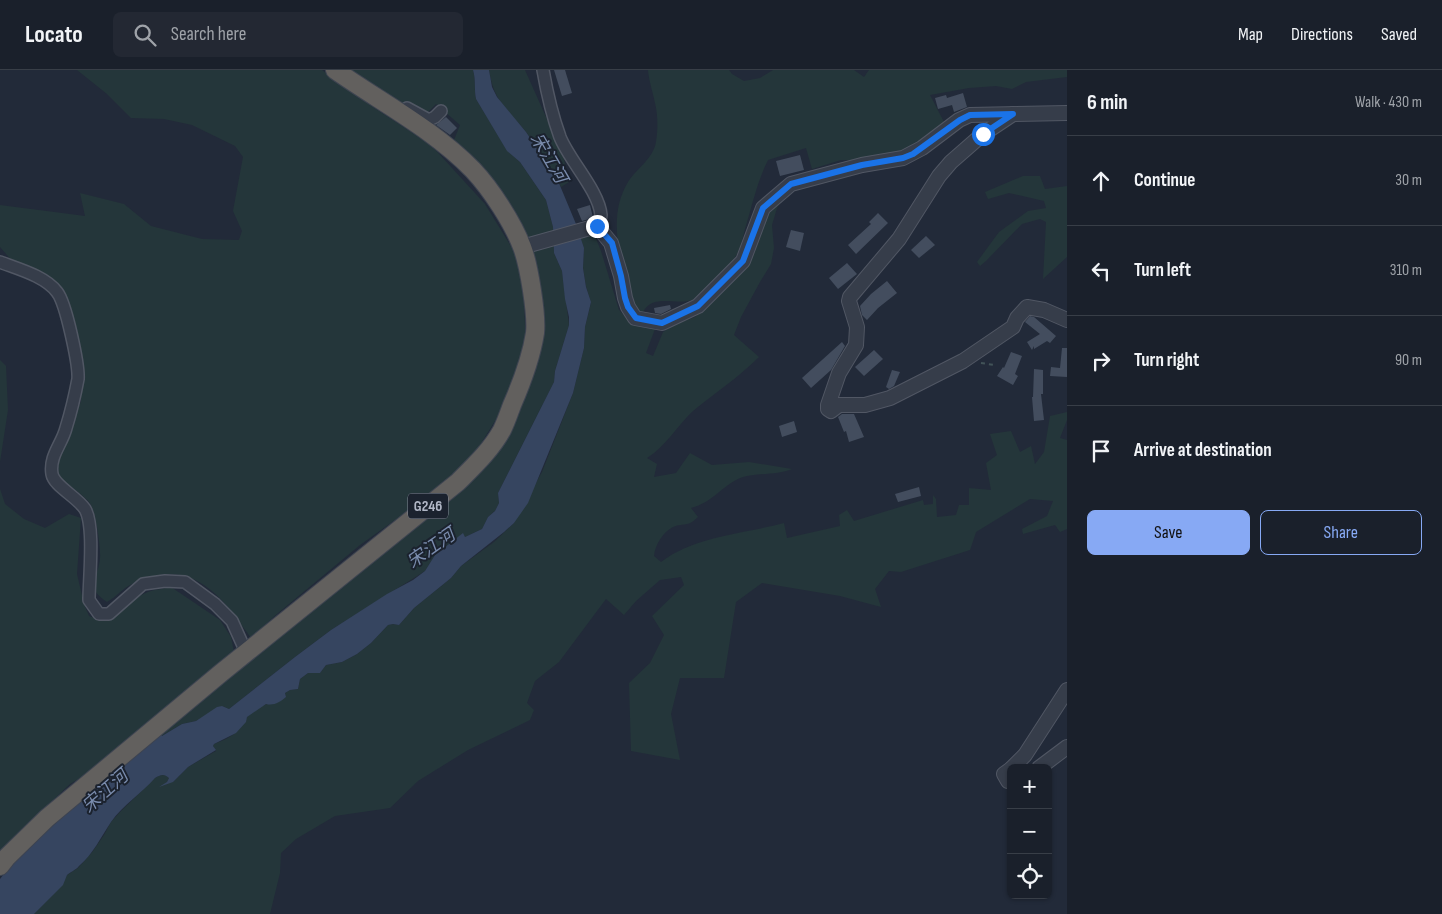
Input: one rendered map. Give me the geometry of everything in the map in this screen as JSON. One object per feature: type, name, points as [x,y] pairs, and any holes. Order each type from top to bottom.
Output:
[{"type":"highway","name":"G246","points":[[0,866],[47,818],[246,652],[458,482],[481,459],[502,430],[528,366],[535,331],[533,298],[522,248],[498,202],[475,172],[436,137],[335,70]]},
{"type":"street","points":[[522,248],[597,226],[601,218],[599,208],[580,170],[561,138],[548,101],[543,70]]},
{"type":"street","points":[[388,104],[398,104],[429,120],[441,111]]},
{"type":"street","points":[[597,226],[612,243],[628,307],[636,318],[662,323],[698,306],[733,273],[743,261],[763,208],[791,184],[862,165],[903,158],[913,154],[960,120],[970,115],[1067,113]]},
{"type":"street","points":[[1013,114],[983,134],[950,162],[899,239],[850,297],[849,301],[857,327],[856,345],[839,373],[828,409],[831,411],[839,405],[870,404],[901,393],[963,361],[992,342],[1012,327],[1017,318],[1027,308],[1044,310],[1067,320]]},
{"type":"street","points":[[0,262],[37,276],[56,292],[68,318],[78,378],[66,430],[52,458],[52,476],[55,482],[75,497],[86,512],[91,544],[89,600],[92,607],[99,614],[109,614],[143,584],[165,581],[185,582],[214,604],[232,621],[246,652]]},
{"type":"street","points":[[1015,764],[1025,755],[1067,690]]},
{"type":"street","points":[[1044,764],[1067,747]]},
{"type":"shaded area","points":[[77,70],[322,70],[361,99],[431,145],[485,204],[517,256],[524,301],[526,350],[498,416],[477,450],[451,480],[360,545],[251,638],[215,594],[202,584],[188,577],[171,574],[153,576],[132,584],[107,602],[100,597],[94,586],[100,553],[93,510],[85,498],[59,478],[58,466],[60,455],[81,401],[80,351],[62,288],[13,262],[0,247],[0,205],[85,216],[80,193],[124,204],[151,226],[202,239],[239,240],[242,231],[233,211],[243,157],[235,146],[192,125],[164,119],[131,118],[107,94]]},
{"type":"shaded area","points":[[345,70],[473,70],[476,99],[507,150],[520,162],[546,200],[553,227],[554,253],[562,271],[569,325],[555,371],[554,382],[498,493],[499,503],[495,511],[488,517],[482,529],[465,537],[463,534],[435,555],[425,571],[331,630],[229,709],[222,706],[196,721],[182,724],[162,736],[160,733],[472,473],[540,334],[505,201],[482,166],[454,140],[460,125],[436,104],[425,115],[394,100]]},
{"type":"shaded area","points":[[489,70],[525,70],[563,155],[569,182],[561,187],[526,132],[502,104],[494,90]]},
{"type":"shaded area","points":[[648,70],[729,70],[744,81],[760,78],[773,70],[854,70],[864,77],[869,70],[1067,70],[1067,77],[1026,82],[1012,89],[996,86],[969,88],[930,95],[944,122],[929,140],[913,149],[869,160],[841,160],[812,169],[806,148],[768,160],[758,185],[740,248],[721,276],[697,298],[682,302],[660,301],[647,306],[643,312],[636,310],[632,305],[621,259],[617,227],[621,197],[628,182],[652,153],[656,142],[657,112]]},
{"type":"shaded area","points":[[1023,176],[1040,176],[1045,189],[1067,186],[1067,257],[1043,279],[1046,222],[1040,219],[1022,224],[986,261],[980,266],[977,262],[999,232],[1028,211],[1046,208],[1044,201],[1009,193],[988,199],[985,192]]},
{"type":"shaded area","points":[[786,194],[777,208],[772,225],[774,248],[771,264],[741,317],[734,335],[759,357],[693,411],[666,442],[647,458],[657,464],[654,477],[676,473],[690,453],[712,465],[749,462],[792,469],[779,473],[751,475],[738,479],[726,486],[711,499],[691,508],[698,517],[688,524],[673,527],[666,532],[658,543],[654,556],[661,562],[674,553],[704,541],[784,523],[787,538],[840,526],[839,515],[847,510],[854,521],[923,500],[924,505],[933,504],[933,495],[936,499],[937,517],[956,515],[959,505],[969,505],[969,488],[991,490],[986,463],[997,455],[990,434],[1011,431],[1020,452],[1031,446],[1035,464],[1044,452],[1050,416],[1067,412],[1067,420],[1060,438],[1067,440],[1067,529],[1060,532],[1055,525],[1023,534],[1022,529],[1047,516],[1053,501],[1030,499],[976,532],[970,550],[901,572],[889,571],[875,589],[881,607],[840,596],[762,583],[736,602],[724,678],[680,678],[671,714],[680,760],[631,751],[629,683],[650,663],[664,635],[652,616],[684,585],[681,577],[660,580],[636,601],[624,615],[606,599],[559,662],[535,681],[527,703],[534,710],[530,720],[468,750],[418,781],[390,808],[335,816],[296,839],[281,853],[280,873],[270,914],[34,914],[55,892],[67,875],[78,868],[93,851],[111,822],[155,778],[164,775],[169,778],[167,782],[173,782],[188,767],[216,751],[213,746],[214,744],[234,734],[254,710],[286,697],[285,693],[290,690],[298,689],[300,679],[308,673],[320,673],[326,665],[342,662],[357,654],[371,643],[388,625],[399,625],[414,608],[451,578],[461,566],[494,542],[514,523],[542,472],[573,393],[584,348],[585,327],[591,303],[583,268],[584,248],[580,237],[588,234],[595,236],[619,310],[628,319],[655,329],[646,353],[653,356],[663,332],[676,324],[695,317],[713,302],[733,280],[767,215]]},
{"type":"shaded area","points":[[0,360],[6,366],[8,410],[0,462]]},
{"type":"shaded area","points":[[0,489],[5,504],[24,519],[45,528],[69,514],[81,518],[77,574],[84,604],[89,616],[106,618],[113,616],[132,601],[148,592],[171,587],[220,620],[231,637],[234,652],[163,710],[97,768],[70,784],[0,851]]},
{"type":"water","name":"宋江河","points":[[473,70],[489,70],[492,87],[497,97],[526,132],[556,176],[584,248],[583,268],[591,302],[585,327],[584,348],[573,393],[528,503],[514,523],[461,566],[451,578],[414,608],[399,625],[388,625],[371,643],[357,654],[342,662],[326,665],[320,673],[308,673],[300,679],[298,689],[290,690],[285,693],[286,697],[274,704],[266,704],[247,717],[246,722],[236,733],[214,744],[213,746],[216,750],[188,767],[173,782],[159,787],[167,782],[169,778],[162,775],[155,778],[116,816],[89,856],[67,875],[63,885],[34,914],[0,914],[0,879],[14,861],[101,782],[160,733],[162,736],[182,724],[196,721],[217,707],[222,706],[229,709],[331,630],[425,571],[435,555],[463,533],[465,537],[482,529],[488,517],[495,511],[499,503],[498,493],[554,382],[555,371],[569,325],[569,317],[562,271],[554,253],[553,227],[546,200],[520,162],[507,151],[476,99]]},
{"type":"building","points":[[554,70],[565,70],[572,93],[562,96]]},
{"type":"building","points":[[963,93],[967,107],[954,112],[952,105],[938,109],[935,98],[946,95],[947,98]]},
{"type":"building","points":[[446,117],[457,128],[450,135],[436,125]]},
{"type":"building","points":[[800,155],[804,170],[780,176],[776,161]]},
{"type":"building","points":[[590,205],[593,218],[582,221],[577,209]]},
{"type":"building","points":[[878,213],[888,223],[856,254],[848,245],[871,224],[869,222]]},
{"type":"building","points":[[791,230],[804,233],[800,251],[786,247]]},
{"type":"building","points":[[926,236],[935,245],[919,258],[911,250]]},
{"type":"building","points":[[847,263],[857,274],[838,289],[829,278]]},
{"type":"building","points":[[887,281],[897,293],[878,308],[867,320],[862,315],[860,306]]},
{"type":"building","points":[[670,305],[671,309],[661,314],[655,313],[654,308]]},
{"type":"building","points":[[1030,316],[1034,317],[1056,336],[1050,343],[1047,341],[1034,349],[1034,346],[1032,350],[1027,342],[1040,334],[1025,322]]},
{"type":"building","points":[[842,342],[845,346],[831,370],[811,388],[802,378]]},
{"type":"building","points":[[1062,348],[1067,348],[1067,377],[1050,376],[1051,367],[1060,368]]},
{"type":"building","points":[[874,350],[883,359],[864,376],[855,367]]},
{"type":"building","points":[[1011,352],[1022,356],[1015,374],[1018,376],[1013,385],[997,376],[1004,368]]},
{"type":"building","points":[[1034,369],[1043,370],[1043,394],[1041,394],[1044,420],[1034,421],[1032,397]]},
{"type":"building","points":[[892,370],[900,372],[894,386],[889,389],[886,387]]},
{"type":"building","points":[[842,414],[854,414],[864,437],[849,442],[846,431],[844,432],[838,417]]},
{"type":"building","points":[[794,421],[797,432],[782,437],[779,426]]},
{"type":"building","points":[[919,487],[921,496],[898,502],[895,494]]},
{"type":"route","points":[[597,226],[612,243],[628,307],[636,318],[662,323],[698,306],[733,273],[743,261],[763,208],[791,184],[862,165],[903,158],[913,154],[960,120],[970,115],[1013,114],[983,134]]}]
